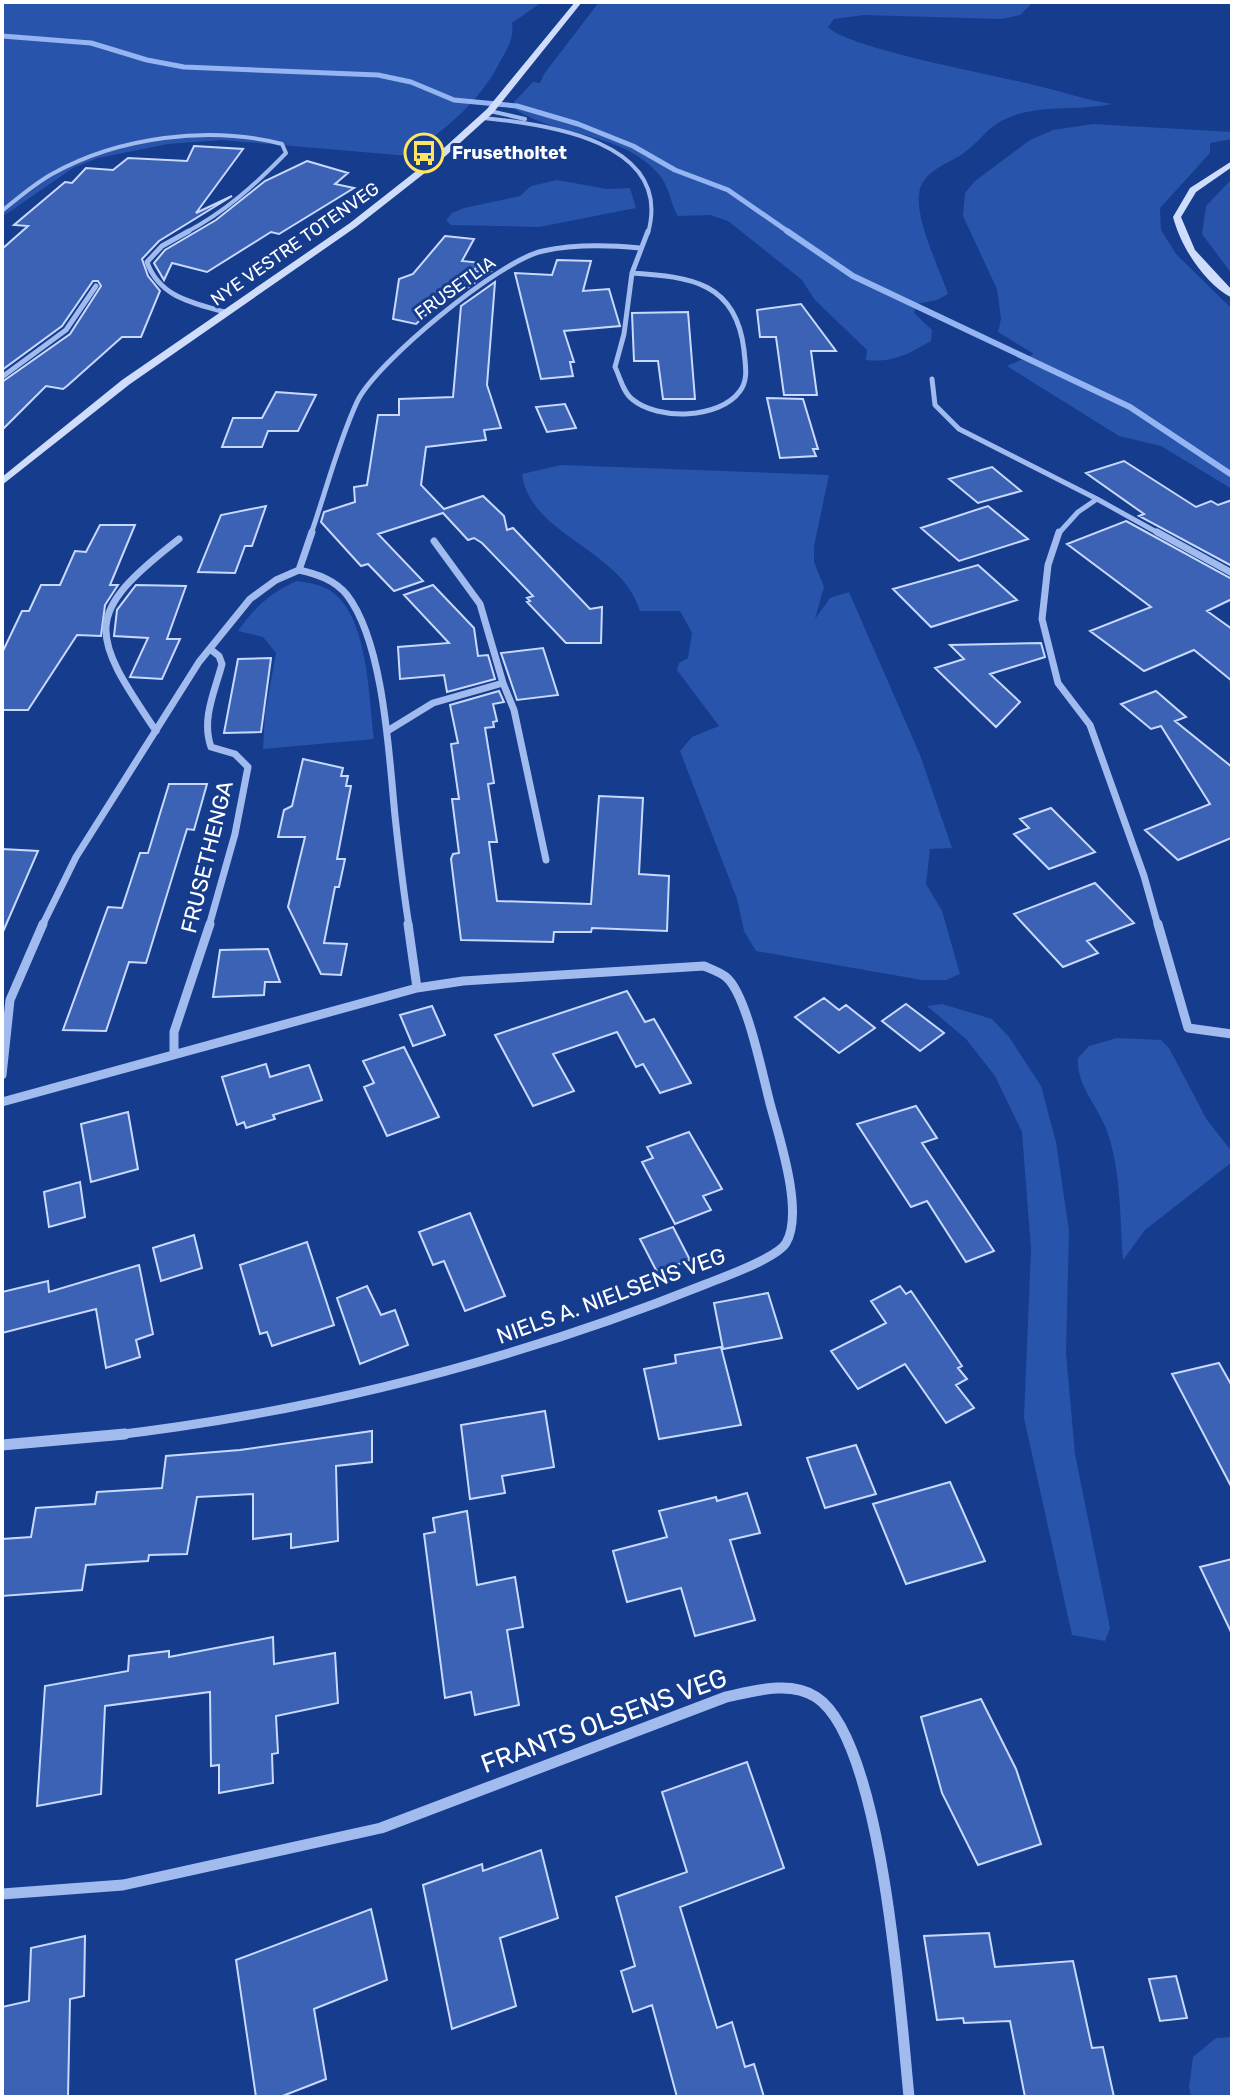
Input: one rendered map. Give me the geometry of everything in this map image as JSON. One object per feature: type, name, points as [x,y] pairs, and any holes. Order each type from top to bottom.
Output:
[{"type":"main road","name":"NYE VESTRE TOTENVEG","points":[[2,482],[126,382],[390,199],[486,115],[579,2]]},
{"type":"main road","points":[[1232,163],[1193,190],[1177,217],[1181,237],[1188,249],[1232,295]]},
{"type":"street","points":[[486,115],[534,123],[599,144],[640,174],[649,188],[653,208],[647,234],[640,248],[627,287],[623,342],[615,367],[630,399],[651,410],[675,412],[727,404],[746,382],[735,311],[711,288],[664,275],[632,273]]},
{"type":"street","points":[[486,115],[534,123]]},
{"type":"street","points":[[2,211],[62,168],[121,149],[176,139],[221,136],[274,141],[286,148],[286,153],[248,191],[221,213],[159,249],[147,262],[151,276],[163,289],[225,312]]},
{"type":"street","name":"FRUSETLIA","points":[[299,570],[325,486],[358,399],[423,327],[454,307],[475,287],[540,251],[583,245],[640,248]]},
{"type":"street","points":[[2,377],[66,330],[96,286]]},
{"type":"street","points":[[932,379],[930,398],[937,410],[967,434],[1097,499],[1232,573]]},
{"type":"street","points":[[1097,499],[1059,531],[1048,565],[1042,619],[1058,683],[1090,725],[1144,876],[1188,1028],[1232,1034]]},
{"type":"street","points":[[156,731],[107,654],[103,631],[107,609],[117,593],[151,559],[179,539]]},
{"type":"street","points":[[434,541],[480,604],[514,710],[546,860]]},
{"type":"street","points":[[2,1075],[10,1000],[25,961],[76,857],[210,649],[250,599],[276,580],[299,570],[328,579],[348,596],[373,661],[389,730],[398,843],[417,988]]},
{"type":"street","name":"FRUSETHENGA","points":[[174,1054],[174,1032],[220,896],[242,809],[248,767],[235,754],[211,747],[207,739],[206,728],[222,664],[219,656],[210,649]]},
{"type":"street","points":[[389,730],[433,703],[462,692],[503,683]]},
{"type":"street","name":"NIELS A. NIELSENS VEG","points":[[2,1102],[417,988],[463,981],[704,966],[726,977],[740,995],[787,1171],[794,1211],[793,1226],[782,1249],[731,1274],[617,1318],[462,1367],[340,1396],[195,1424],[92,1440],[2,1445]]},
{"type":"street","name":"FRANTS OLSENS VEG","points":[[2,1894],[123,1885],[381,1828],[726,1697],[771,1687],[793,1689],[819,1698],[842,1729],[852,1755],[883,1870],[909,2097]]},
{"type":"shaded area","points":[[2,2],[542,2],[512,23],[512,37],[507,49],[473,101],[409,156],[222,140],[168,144],[98,158],[73,168],[2,217]]},
{"type":"shaded area","points":[[599,2],[1033,2],[1020,15],[1001,19],[864,15],[834,19],[828,27],[863,44],[892,52],[1112,104],[1040,110],[1011,116],[993,126],[966,151],[924,180],[919,195],[921,218],[948,294],[937,300],[916,304],[914,313],[932,330],[931,341],[893,359],[866,360],[867,350],[815,300],[801,279],[728,221],[710,215],[678,216],[664,182],[646,162],[610,143],[550,125],[515,109],[514,102],[533,82],[540,83]]},
{"type":"shaded area","points":[[1093,124],[1232,132],[1232,139],[1210,143],[1210,153],[1160,208],[1161,230],[1176,254],[1232,309],[1232,489],[1161,446],[1119,436],[1007,366],[1034,354],[998,332],[1001,319],[997,289],[963,216],[965,193],[975,181],[1030,140],[1053,130]]},
{"type":"shaded area","points":[[1232,179],[1232,274],[1202,234],[1206,206]]},
{"type":"shaded area","points":[[557,180],[607,189],[630,188],[636,208],[539,227],[451,225],[446,220],[452,213],[464,208],[520,196],[531,186]]},
{"type":"shaded area","points":[[561,465],[829,475],[814,546],[814,562],[824,587],[815,619],[830,598],[849,592],[920,755],[952,848],[930,849],[926,884],[942,911],[960,974],[946,980],[922,980],[756,951],[744,931],[737,899],[680,751],[692,737],[719,726],[677,670],[679,663],[688,658],[692,633],[680,611],[640,611],[630,590],[615,572],[541,513],[529,495],[522,474]]},
{"type":"shaded area","points":[[297,581],[333,592],[355,625],[365,663],[374,739],[263,749],[265,714],[276,653],[263,637],[238,631],[264,602]]},
{"type":"shaded area","points":[[942,1004],[992,1019],[1009,1037],[1041,1086],[1056,1142],[1069,1231],[1066,1353],[1075,1454],[1110,1628],[1105,1641],[1072,1635],[1024,1418],[1031,1249],[1022,1132],[995,1076],[966,1039],[927,1006]]},
{"type":"shaded area","points":[[1117,1038],[1161,1040],[1169,1048],[1207,1120],[1232,1152],[1232,1162],[1145,1230],[1123,1260],[1112,1146],[1078,1068],[1078,1058],[1089,1046]]},
{"type":"shaded area","points":[[1232,2037],[1232,2097],[1191,2097],[1189,2087],[1193,2057],[1216,2038]]},
{"type":"building","points":[[194,146],[243,149],[196,213],[232,196],[159,241],[142,259],[148,276],[160,291],[141,337],[122,337],[63,389],[46,386],[2,430],[2,382],[70,334],[101,286],[98,281],[93,281],[62,326],[2,370],[2,249],[28,226],[14,225],[65,182],[72,183],[86,168],[113,170],[128,158],[187,161]]},
{"type":"building","points":[[307,161],[348,173],[335,184],[354,188],[279,234],[271,232],[207,272],[172,263],[164,280],[154,263],[165,250],[216,220],[265,181]]},
{"type":"building","points":[[445,236],[474,239],[462,261],[482,263],[473,271],[490,272],[463,291],[464,280],[416,324],[393,319],[399,279],[413,274]]},
{"type":"building","points":[[557,260],[591,261],[583,291],[609,289],[620,326],[564,331],[574,362],[570,362],[573,376],[541,379],[515,273],[552,275]]},
{"type":"building","points":[[495,282],[487,385],[501,428],[484,430],[486,440],[426,447],[421,485],[444,509],[483,496],[504,516],[507,530],[513,528],[590,609],[602,607],[601,643],[566,643],[527,602],[530,601],[527,598],[533,596],[482,543],[474,538],[468,540],[443,513],[378,534],[423,581],[394,591],[368,564],[361,566],[321,522],[324,512],[355,502],[354,487],[367,485],[378,415],[399,415],[399,399],[453,397],[461,306]]},
{"type":"building","points":[[801,304],[836,351],[811,351],[817,395],[784,395],[776,337],[760,337],[757,310]]},
{"type":"building","points":[[688,312],[695,399],[663,399],[658,361],[634,361],[632,313]]},
{"type":"building","points":[[276,392],[316,395],[298,431],[268,431],[262,447],[222,447],[233,418],[262,418]]},
{"type":"building","points":[[767,398],[803,399],[818,449],[813,449],[816,456],[780,458]]},
{"type":"building","points":[[565,404],[576,428],[547,432],[536,407]]},
{"type":"building","points":[[1124,461],[1196,507],[1211,501],[1218,505],[1232,500],[1232,566],[1139,516],[1144,514],[1086,473]]},
{"type":"building","points":[[992,467],[1021,491],[978,503],[949,479]]},
{"type":"building","points":[[266,506],[252,546],[245,546],[235,573],[198,572],[221,515]]},
{"type":"building","points":[[988,506],[1028,539],[959,561],[921,528]]},
{"type":"building","points":[[1126,521],[1232,579],[1232,599],[1207,611],[1232,629],[1232,681],[1194,650],[1144,671],[1090,631],[1151,607],[1067,544]]},
{"type":"building","points":[[100,525],[135,525],[110,585],[118,585],[105,605],[101,636],[77,635],[28,710],[2,710],[2,653],[22,611],[29,611],[41,585],[60,585],[75,551],[86,552]]},
{"type":"building","points":[[978,565],[1017,600],[931,627],[893,589]]},
{"type":"building","points":[[136,585],[186,586],[167,639],[180,639],[162,679],[130,677],[148,638],[114,636],[117,610]]},
{"type":"building","points":[[433,585],[474,628],[478,656],[488,655],[495,679],[447,692],[444,675],[400,679],[398,647],[449,643],[404,595]]},
{"type":"building","points":[[1041,643],[1045,657],[990,674],[1020,702],[996,727],[935,668],[964,659],[950,645]]},
{"type":"building","points":[[543,648],[558,695],[517,700],[501,653]]},
{"type":"building","points":[[271,658],[261,732],[224,733],[238,659]]},
{"type":"building","points":[[499,691],[504,702],[493,704],[497,721],[493,722],[494,727],[485,728],[494,783],[488,784],[497,842],[489,842],[497,901],[591,904],[599,796],[643,798],[639,874],[669,876],[667,931],[592,928],[591,932],[554,932],[553,942],[461,940],[451,859],[453,854],[459,853],[452,799],[459,799],[451,744],[458,743],[450,705]]},
{"type":"building","points":[[1156,691],[1186,717],[1175,721],[1232,767],[1232,840],[1178,860],[1145,830],[1210,804],[1161,726],[1151,729],[1121,704]]},
{"type":"building","points":[[303,759],[343,768],[341,776],[348,776],[346,786],[351,786],[337,859],[345,859],[339,887],[335,887],[324,943],[347,944],[341,975],[321,974],[288,907],[305,837],[278,837],[284,810],[292,806]]},
{"type":"building","points":[[169,784],[207,784],[194,830],[187,829],[146,963],[129,962],[106,1031],[63,1030],[108,907],[122,908],[140,853],[148,853]]},
{"type":"building","points":[[1051,808],[1095,852],[1049,869],[1014,834],[1029,828],[1020,819]]},
{"type":"building","points":[[2,849],[38,851],[2,934]]},
{"type":"building","points":[[1095,883],[1134,923],[1087,941],[1098,953],[1063,967],[1014,914]]},
{"type":"building","points":[[268,949],[280,982],[265,982],[264,995],[213,997],[220,950]]},
{"type":"building","points":[[627,991],[645,1022],[654,1019],[691,1083],[660,1093],[643,1064],[636,1067],[617,1032],[553,1054],[574,1091],[533,1106],[495,1035]]},
{"type":"building","points":[[824,998],[839,1010],[846,1005],[875,1028],[839,1053],[795,1017]]},
{"type":"building","points":[[906,1004],[944,1033],[920,1051],[882,1021]]},
{"type":"building","points":[[432,1006],[445,1035],[413,1046],[400,1015]]},
{"type":"building","points":[[404,1047],[439,1117],[387,1136],[364,1087],[374,1083],[363,1061]]},
{"type":"building","points":[[266,1064],[270,1077],[309,1065],[322,1100],[273,1115],[275,1119],[246,1128],[244,1122],[237,1125],[222,1077]]},
{"type":"building","points":[[916,1106],[937,1138],[922,1143],[994,1251],[966,1262],[927,1201],[911,1207],[857,1124]]},
{"type":"building","points":[[128,1112],[138,1169],[91,1182],[81,1124]]},
{"type":"building","points":[[689,1132],[722,1189],[703,1196],[711,1210],[675,1224],[642,1162],[653,1158],[647,1147]]},
{"type":"building","points":[[80,1182],[85,1217],[49,1227],[44,1192]]},
{"type":"building","points":[[470,1213],[505,1296],[465,1311],[444,1261],[433,1265],[419,1232]]},
{"type":"building","points":[[673,1227],[690,1260],[657,1272],[640,1239]]},
{"type":"building","points":[[194,1235],[202,1268],[161,1281],[153,1248]]},
{"type":"building","points":[[307,1242],[334,1325],[272,1346],[267,1332],[260,1334],[240,1265]]},
{"type":"building","points":[[139,1265],[153,1334],[136,1340],[140,1357],[106,1368],[96,1309],[2,1333],[2,1292],[48,1281],[49,1292]]},
{"type":"building","points":[[367,1286],[381,1315],[395,1310],[408,1345],[360,1364],[337,1298]]},
{"type":"building","points":[[900,1286],[906,1294],[911,1291],[962,1366],[958,1368],[967,1379],[956,1385],[974,1408],[946,1423],[905,1364],[858,1389],[831,1351],[886,1323],[871,1301]]},
{"type":"building","points":[[768,1293],[782,1338],[723,1349],[714,1303]]},
{"type":"building","points":[[721,1347],[741,1425],[659,1439],[644,1369],[676,1363],[675,1355]]},
{"type":"building","points":[[1219,1363],[1232,1386],[1232,1488],[1172,1374]]},
{"type":"building","points":[[545,1411],[554,1467],[502,1476],[505,1493],[470,1499],[461,1425]]},
{"type":"building","points":[[372,1431],[372,1462],[336,1466],[338,1541],[291,1548],[291,1534],[253,1539],[253,1494],[197,1497],[187,1554],[149,1555],[148,1561],[86,1565],[82,1590],[2,1596],[2,1539],[31,1537],[36,1508],[95,1504],[97,1492],[162,1488],[166,1456],[240,1450]]},
{"type":"building","points":[[856,1445],[876,1494],[825,1508],[807,1458]]},
{"type":"building","points":[[950,1482],[985,1561],[906,1584],[873,1504]]},
{"type":"building","points":[[747,1493],[760,1533],[730,1540],[755,1620],[695,1636],[681,1588],[627,1602],[613,1551],[667,1537],[659,1511]]},
{"type":"building","points":[[467,1511],[477,1585],[515,1577],[523,1627],[507,1630],[519,1705],[475,1715],[471,1692],[445,1698],[424,1534],[435,1532],[433,1518]]},
{"type":"building","points":[[1232,1559],[1232,1634],[1200,1567]]},
{"type":"building","points":[[273,1637],[274,1664],[335,1653],[338,1703],[276,1716],[278,1753],[272,1754],[273,1783],[219,1793],[219,1765],[211,1766],[210,1692],[105,1706],[101,1794],[37,1806],[45,1686],[128,1671],[129,1656],[169,1651],[169,1657]]},
{"type":"building","points":[[981,1699],[1016,1769],[1041,1844],[978,1865],[942,1793],[921,1717]]},
{"type":"building","points":[[747,1762],[784,1868],[680,1907],[717,2028],[732,2022],[745,2067],[754,2064],[764,2097],[677,2097],[652,2005],[633,2012],[621,1971],[635,1966],[616,1897],[687,1872],[662,1792]]},
{"type":"building","points":[[541,1850],[558,1918],[500,1938],[516,2006],[452,2029],[423,1885],[482,1864],[483,1871]]},
{"type":"building","points":[[371,1909],[387,1980],[314,2009],[326,2079],[280,2097],[256,2097],[236,1960]]},
{"type":"building","points":[[989,1933],[995,1967],[1073,1961],[1092,2048],[1103,2047],[1114,2097],[1025,2097],[1010,2021],[964,2023],[963,2018],[937,2020],[924,1936]]},
{"type":"building","points":[[85,1936],[84,1996],[70,1999],[68,2097],[2,2097],[2,2007],[29,2001],[31,1948]]},
{"type":"building","points":[[1176,1976],[1187,2018],[1160,2021],[1149,1979]]},
{"type":"waterway","points":[[2,36],[91,43],[147,60],[184,67],[378,75],[411,82],[454,100],[517,106],[578,124],[633,146],[675,170],[728,190],[790,233]]},
{"type":"waterway","points":[[787,231],[853,276],[1130,407],[1232,475]]},
{"type":"place","name":"Frusetholtet","points":[[424,153]]}]
